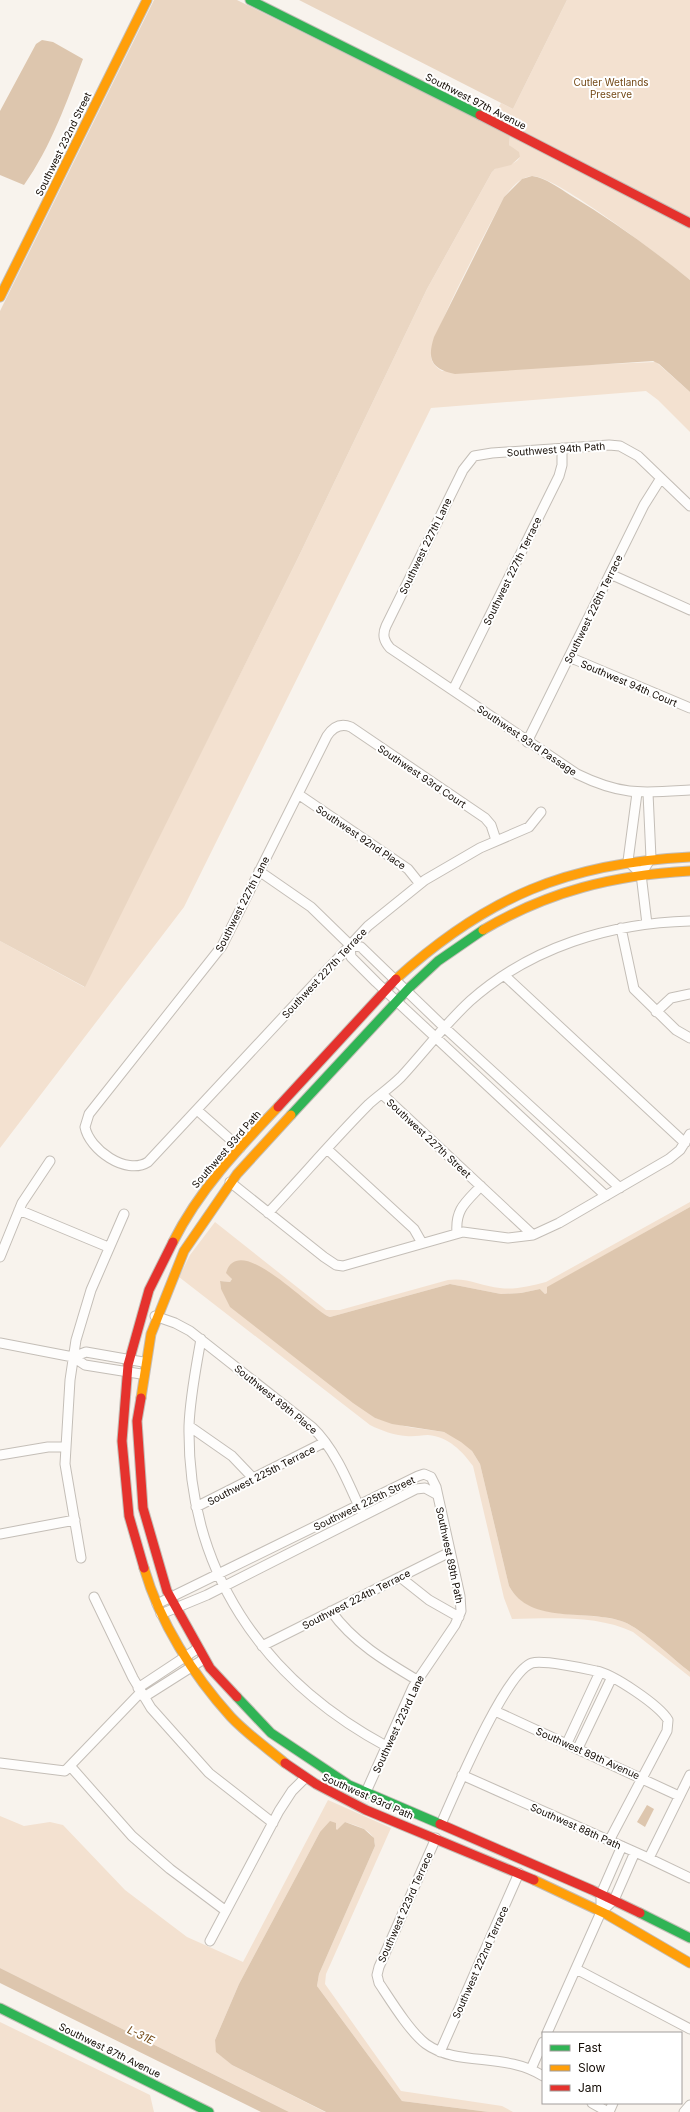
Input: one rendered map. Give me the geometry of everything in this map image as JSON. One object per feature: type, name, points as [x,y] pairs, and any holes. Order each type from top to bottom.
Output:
[{"type":"street","name":"Southwest 232nd Street","points":[[0,297],[147,0]]},
{"type":"street","name":"Southwest 97th Avenue","points":[[250,0],[479,114],[690,223]]},
{"type":"street","name":"Southwest 94th Path","points":[[472,457],[482,454],[562,448],[609,445],[620,446],[636,454],[690,506]]},
{"type":"street","name":"Southwest 227th Terrace","points":[[453,690],[559,476],[562,465],[562,448]]},
{"type":"street","name":"Southwest 227th Lane","points":[[384,637],[386,626],[463,470],[472,457]]},
{"type":"street","name":"Southwest 226th Terrace","points":[[527,742],[648,497],[661,478]]},
{"type":"street","points":[[610,574],[690,610]]},
{"type":"street","name":"Southwest 93rd Passage","points":[[384,637],[390,648],[527,742],[585,778],[608,787],[637,793],[648,794],[690,790]]},
{"type":"street","name":"Southwest 94th Court","points":[[569,657],[690,708]]},
{"type":"street","name":"Southwest 227th Lane","points":[[134,1167],[122,1164],[104,1153],[89,1137],[84,1127],[89,1114],[219,951],[327,736],[337,726]]},
{"type":"street","name":"Southwest 93rd Court","points":[[337,726],[353,728],[485,818],[491,825],[496,840]]},
{"type":"street","points":[[637,793],[628,861],[641,874],[647,924]]},
{"type":"street","name":"Southwest 92nd Place","points":[[298,794],[405,867],[413,873],[420,884]]},
{"type":"street","points":[[641,874],[651,858],[648,794]]},
{"type":"street","name":"Southwest 227th Terrace","points":[[134,1167],[144,1164],[151,1159],[376,919],[420,884],[451,864],[496,840],[529,827],[541,812]]},
{"type":"street","name":"Southwest 93rd Path","points":[[690,857],[651,858],[628,861],[570,874],[530,888],[479,914],[444,937],[394,981],[240,1148],[202,1193],[171,1241],[146,1299],[129,1360],[126,1372],[121,1437],[124,1487],[138,1556],[161,1614],[191,1667],[218,1704],[269,1753],[305,1778],[354,1804],[519,1873],[601,1912],[690,1963]]},
{"type":"street","points":[[259,871],[311,907],[350,945],[361,947],[394,981],[620,1188]]},
{"type":"street","name":"Southwest 93rd Path","points":[[690,871],[641,874],[576,888],[517,911],[486,927],[451,951],[396,1001],[230,1182],[206,1213],[188,1242],[169,1280],[155,1316],[143,1362],[136,1430],[138,1480],[150,1542],[175,1608],[197,1649],[237,1702],[278,1740],[324,1772],[366,1792],[601,1894],[690,1938]]},
{"type":"street","points":[[382,1094],[406,1071],[470,1001],[504,975],[532,958],[566,944],[621,928],[647,924],[690,921]]},
{"type":"street","points":[[621,928],[633,986],[639,996],[680,1033],[690,1038]]},
{"type":"street","points":[[350,945],[351,957],[385,991],[606,1196]]},
{"type":"street","points":[[504,975],[685,1143]]},
{"type":"street","points":[[656,1012],[670,998],[690,994]]},
{"type":"street","name":"Southwest 227th Street","points":[[268,1213],[369,1104],[382,1094],[533,1235]]},
{"type":"street","points":[[197,1110],[240,1148]]},
{"type":"street","points":[[230,1182],[324,1257],[338,1265],[346,1265],[457,1233],[472,1231],[508,1238],[533,1235],[606,1196],[669,1159],[685,1143],[690,1134]]},
{"type":"street","points":[[327,1149],[414,1229],[422,1243]]},
{"type":"street","points":[[0,1257],[25,1198],[50,1161]]},
{"type":"street","name":"Southwest 227th Street","points":[[457,1233],[456,1219],[459,1210],[481,1186]]},
{"type":"street","points":[[19,1210],[108,1247]]},
{"type":"street","points":[[81,1558],[66,1470],[66,1447],[73,1357],[91,1290],[108,1247],[124,1214]]},
{"type":"street","name":"Southwest 89th Place","points":[[155,1316],[179,1324],[308,1423],[325,1442],[363,1516]]},
{"type":"street","points":[[200,1339],[189,1426],[190,1468],[196,1507],[203,1533],[218,1574],[262,1646],[293,1681],[322,1706],[345,1723],[386,1746]]},
{"type":"street","points":[[0,1344],[73,1357],[85,1365],[141,1374]]},
{"type":"street","points":[[73,1357],[86,1352],[143,1362]]},
{"type":"street","points":[[189,1426],[232,1456],[253,1478]]},
{"type":"street","name":"Southwest 225th Terrace","points":[[196,1507],[325,1442]]},
{"type":"street","points":[[0,1455],[48,1447],[66,1447]]},
{"type":"street","name":"Southwest 225th Street","points":[[157,1604],[421,1474],[426,1475],[433,1480],[436,1494]]},
{"type":"street","name":"Southwest 225th Street","points":[[161,1614],[224,1586],[418,1488],[427,1489],[436,1494]]},
{"type":"street","name":"Southwest 89th Path","points":[[436,1494],[460,1596],[459,1617]]},
{"type":"street","points":[[0,1534],[75,1520]]},
{"type":"street","name":"Southwest 224th Terrace","points":[[262,1646],[450,1552]]},
{"type":"street","points":[[400,1577],[429,1600],[459,1617]]},
{"type":"street","points":[[94,1597],[141,1692],[209,1773],[273,1823]]},
{"type":"street","points":[[331,1612],[347,1631],[370,1651],[417,1680]]},
{"type":"street","name":"Southwest 223rd Lane","points":[[366,1792],[417,1680],[459,1617]]},
{"type":"street","points":[[0,1763],[61,1772],[71,1767],[141,1692],[197,1649]]},
{"type":"street","points":[[141,1692],[191,1667],[204,1658]]},
{"type":"street","points":[[441,1824],[477,1743],[513,1683],[532,1664],[547,1664],[600,1672],[612,1676],[662,1713],[668,1722],[667,1731],[609,1841]]},
{"type":"street","points":[[567,1743],[600,1672]]},
{"type":"street","points":[[578,1748],[612,1676]]},
{"type":"street","name":"Southwest 89th Avenue","points":[[496,1711],[679,1796]]},
{"type":"street","points":[[71,1767],[132,1836],[170,1869],[226,1911]]},
{"type":"street","name":"Southwest 88th Path","points":[[462,1775],[649,1858],[690,1878]]},
{"type":"street","points":[[649,1858],[690,1775]]},
{"type":"street","points":[[210,1941],[273,1823],[292,1791],[305,1778]]},
{"type":"street","name":"Southwest 223rd Terrace","points":[[436,1838],[379,1967],[377,1978],[380,1986],[416,2035],[426,2044],[440,2052]]},
{"type":"street","points":[[601,1912],[601,1894],[622,1846]]},
{"type":"street","points":[[547,2032],[601,1912],[614,1900],[635,1852]]},
{"type":"street","name":"Southwest 222nd Terrace","points":[[440,2052],[519,1873]]},
{"type":"street","points":[[576,1969],[690,2029]]},
{"type":"street","name":"Southwest 87th Avenue","points":[[0,2008],[210,2112]]},
{"type":"street","points":[[531,2069],[542,2044]]},
{"type":"street","points":[[440,2052],[517,2064],[531,2069],[542,2075]]},
{"type":"street","points":[[594,2104],[608,2112]]},
{"type":"street","points":[[684,2112],[690,2106]]},
{"type":"green space","name":"Cutler Wetlands Preserve","points":[[567,0],[690,0],[690,218],[494,116],[501,103],[513,109]]},
{"type":"green space","points":[[510,135],[690,227],[690,280],[637,239],[588,204],[546,180],[533,176],[524,178],[504,197],[475,253],[439,328],[431,357],[434,364],[442,371],[656,362],[690,392],[690,432],[658,400],[646,391],[431,408],[184,907],[0,1148],[0,941],[84,987],[297,560],[427,289],[492,172],[498,167],[514,163],[520,157],[509,145]]},
{"type":"green space","points":[[690,1202],[690,1207],[548,1287],[547,1293],[545,1294],[540,1289],[521,1293],[501,1294],[450,1284],[330,1317],[317,1311],[297,1294],[235,1262],[227,1270],[232,1279],[230,1282],[220,1281],[221,1289],[375,1418],[408,1427],[444,1432],[461,1441],[472,1451],[480,1464],[509,1586],[518,1598],[531,1606],[545,1611],[610,1618],[624,1622],[640,1631],[690,1672],[690,1677],[633,1632],[620,1627],[590,1620],[542,1618],[512,1619],[504,1598],[473,1466],[464,1455],[449,1442],[436,1436],[402,1435],[388,1432],[370,1425],[179,1277],[190,1255],[215,1222],[326,1310],[340,1310],[455,1279],[500,1288],[523,1287],[546,1282]]},
{"type":"green space","points":[[328,1800],[391,1828],[326,1974],[325,1984],[401,2091],[502,2106],[513,2112],[489,2112],[402,2101],[317,1986],[319,1974],[375,1846],[369,1832],[345,1822],[338,1830],[320,1832],[239,1984],[215,2040],[217,2052],[232,2065],[325,2112],[289,2112],[0,1968],[0,1816],[24,1826],[50,1822],[63,1825],[125,1890],[187,1937],[243,1962]]},
{"type":"green space","points":[[0,2022],[150,2095],[154,2112],[0,2112]]},
{"type":"shaded area","points":[[154,0],[237,0],[510,135],[509,145],[519,152],[520,157],[511,165],[495,169],[492,172],[427,289],[297,560],[85,987],[0,941],[0,311]]},
{"type":"shaded area","points":[[299,0],[567,0],[513,109]]},
{"type":"shaded area","points":[[42,40],[53,42],[83,59],[50,140],[24,185],[0,175],[0,111],[36,44]]},
{"type":"shaded area","points":[[532,176],[552,184],[601,214],[690,280],[690,392],[659,364],[653,361],[455,374],[441,369],[433,362],[431,351],[434,337],[504,197],[522,179]]},
{"type":"shaded area","points":[[690,1207],[690,1672],[648,1637],[624,1622],[610,1618],[561,1614],[545,1611],[531,1607],[518,1598],[509,1586],[480,1464],[472,1451],[461,1442],[444,1432],[392,1424],[375,1418],[353,1403],[230,1307],[221,1289],[220,1281],[230,1282],[232,1279],[226,1273],[233,1262],[245,1261],[259,1266],[275,1276],[330,1317],[450,1284],[501,1294],[521,1293],[540,1289],[545,1294],[547,1293],[547,1287]]},
{"type":"shaded area","points":[[647,1805],[654,1809],[645,1827],[637,1822]]},
{"type":"shaded area","points":[[330,1821],[336,1823],[337,1830],[345,1822],[364,1829],[374,1838],[375,1846],[319,1974],[317,1986],[402,2101],[489,2112],[326,2112],[232,2065],[216,2052],[215,2040],[239,1984],[320,1832]]},
{"type":"shaded area","name":"L-31E","points":[[0,1968],[289,2112],[261,2112],[0,1983]]},
{"type":"traffic: fast","points":[[250,0],[480,115]]},
{"type":"traffic: fast","points":[[291,1115],[409,988],[438,961],[483,930]]},
{"type":"traffic: fast","points":[[237,1697],[271,1733],[349,1785],[440,1824]]},
{"type":"traffic: fast","points":[[640,1913],[690,1938]]},
{"type":"traffic: fast","points":[[0,2008],[209,2112]]},
{"type":"traffic: slow","points":[[0,297],[147,0]]},
{"type":"traffic: slow","points":[[396,979],[430,950],[463,926],[497,906],[531,890],[567,877],[605,867],[690,857]]},
{"type":"traffic: slow","points":[[483,930],[532,905],[583,887],[635,876],[690,871]]},
{"type":"traffic: slow","points":[[173,1242],[183,1223],[220,1171],[248,1138],[278,1107]]},
{"type":"traffic: slow","points":[[141,1398],[151,1334],[184,1251],[237,1174],[291,1115]]},
{"type":"traffic: slow","points":[[144,1568],[159,1609],[179,1647],[204,1684],[237,1723],[285,1763]]},
{"type":"traffic: slow","points":[[534,1880],[606,1914],[690,1963]]},
{"type":"traffic: jam","points":[[480,115],[690,223]]},
{"type":"traffic: jam","points":[[278,1107],[396,979]]},
{"type":"traffic: jam","points":[[144,1568],[129,1516],[122,1441],[128,1365],[149,1290],[173,1242]]},
{"type":"traffic: jam","points":[[141,1398],[137,1421],[143,1508],[167,1591],[210,1668],[237,1697]]},
{"type":"traffic: jam","points":[[285,1763],[316,1784],[366,1810],[534,1880]]},
{"type":"traffic: jam","points":[[440,1824],[592,1890],[640,1913]]}]
